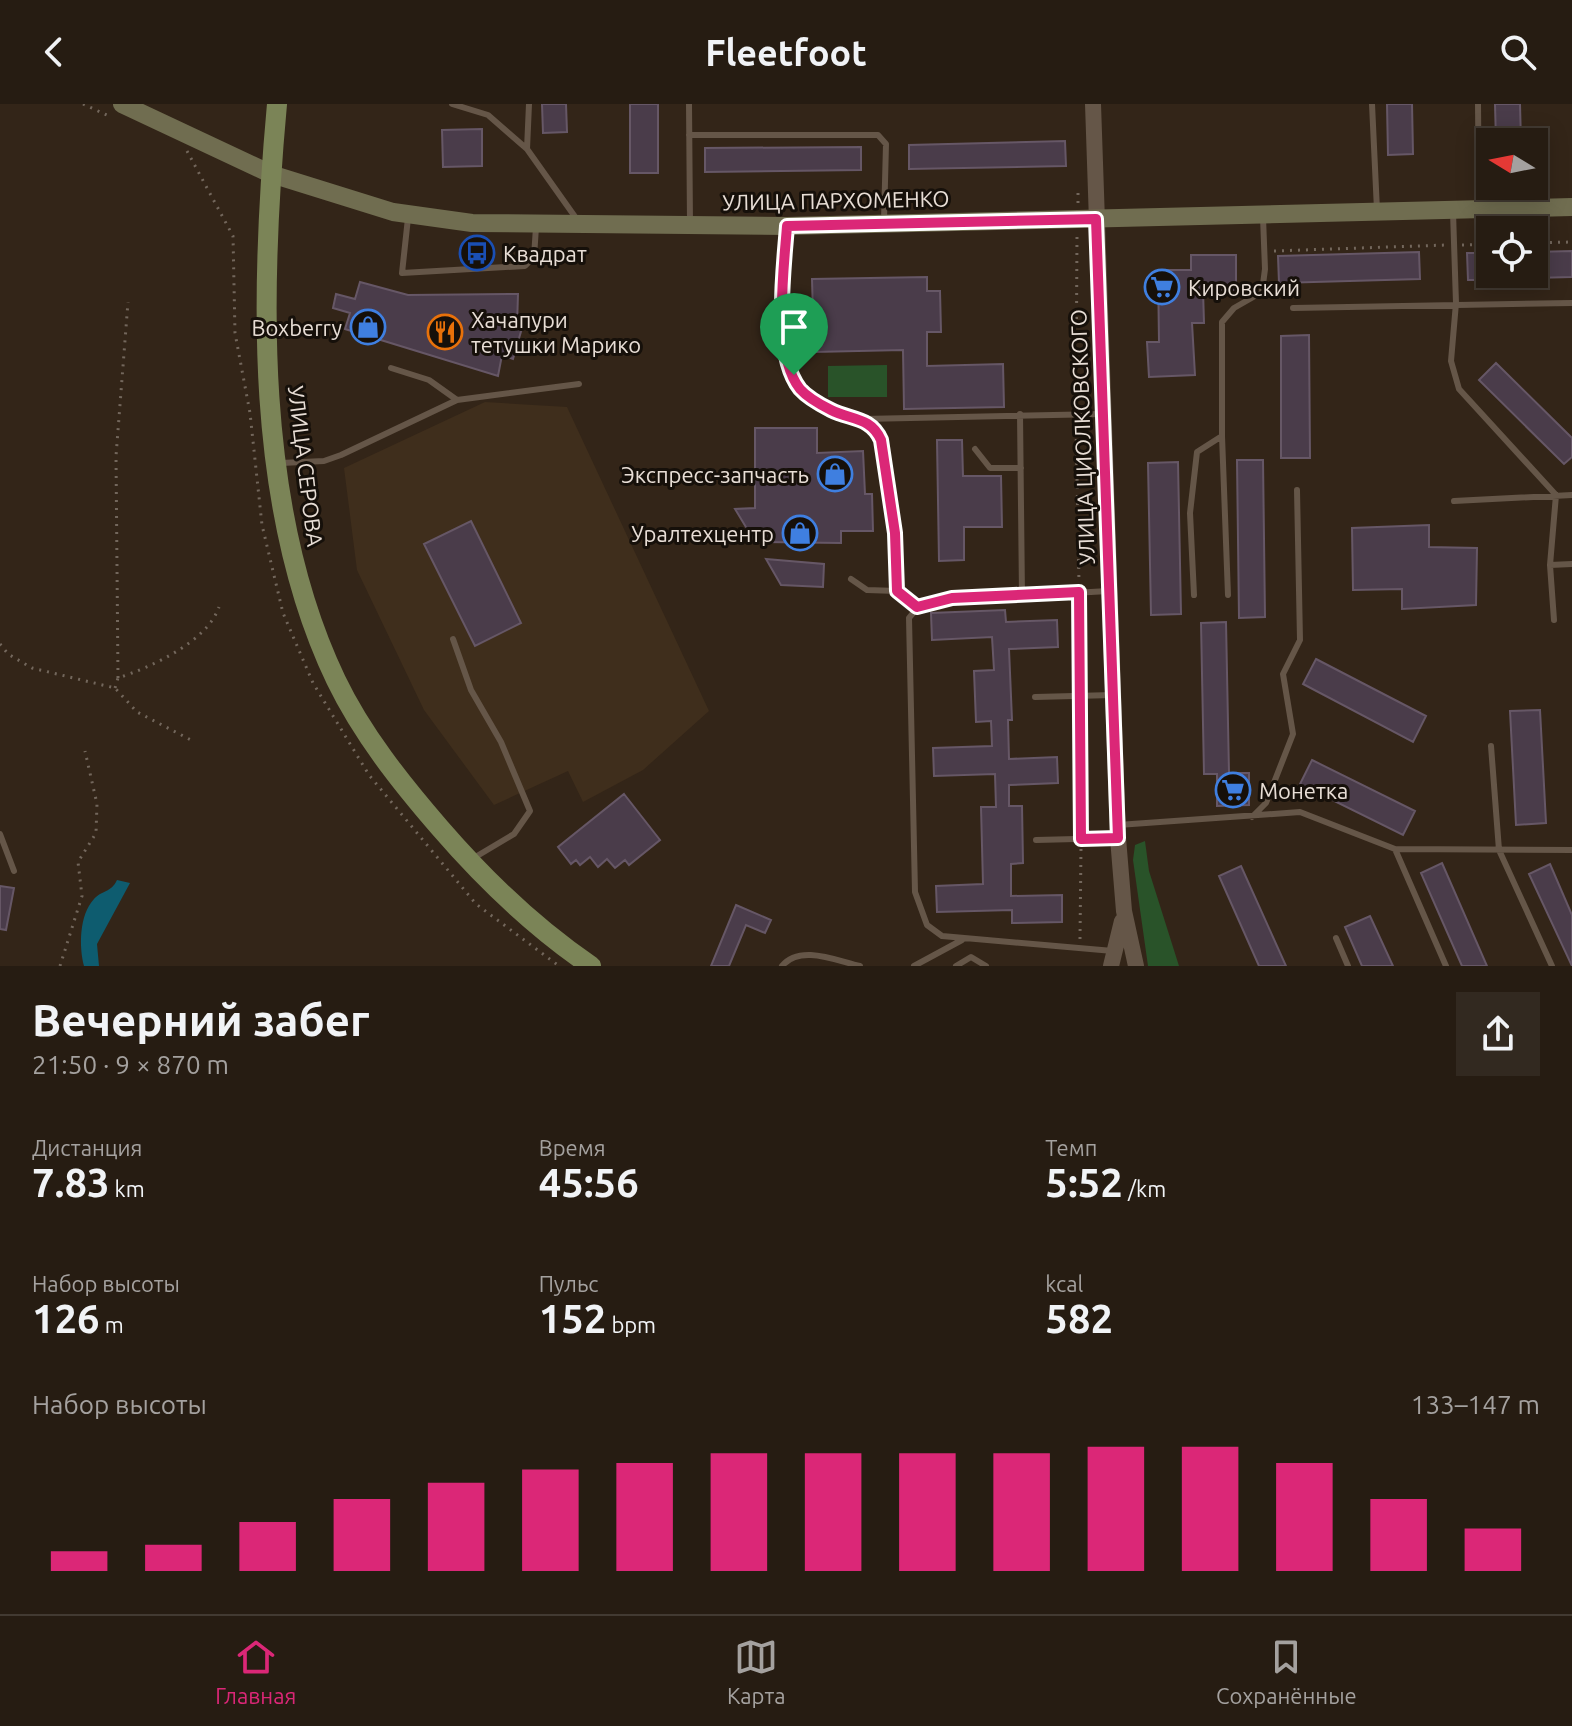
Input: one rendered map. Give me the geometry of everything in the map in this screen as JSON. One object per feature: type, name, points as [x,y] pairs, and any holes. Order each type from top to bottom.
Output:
[{"type":"main road","name":"УЛИЦА ПАРХОМЕНКО","points":[[122,104],[271,174],[408,215],[472,223],[787,226],[1572,207]]},
{"type":"main road","name":"УЛИЦА СЕРОВА","points":[[277,104],[271,174],[266,320],[277,463],[287,531],[302,589],[336,680],[391,770],[469,861],[528,916],[591,966]]},
{"type":"street","name":"УЛИЦА ЦИОЛКОВСКОГО","points":[[1093,104],[1087,219],[1103,414],[1118,832],[1124,911],[1136,966]]},
{"type":"street","name":"УЛИЦА ЦИОЛКОВСКОГО","points":[[1114,958],[1124,911]]},
{"type":"lane","points":[[452,104],[488,115],[527,149],[580,224]]},
{"type":"lane","points":[[527,149],[529,104]]},
{"type":"lane","points":[[689,104],[690,227]]},
{"type":"lane","points":[[1372,104],[1377,210]]},
{"type":"lane","points":[[1478,104],[1479,208]]},
{"type":"lane","points":[[689,135],[878,135],[886,144],[884,223]]},
{"type":"lane","points":[[1453,209],[1456,303],[1451,361],[1455,383],[1556,495],[1550,565],[1554,620]]},
{"type":"lane","points":[[1228,595],[1222,436],[1222,322],[1234,308],[1262,292],[1263,214]]},
{"type":"lane","points":[[408,215],[402,273],[525,266],[534,257],[536,223]]},
{"type":"lane","points":[[787,226],[781,308],[794,375],[800,389],[817,403],[861,419],[876,429],[881,440],[895,533],[897,591]]},
{"type":"lane","points":[[1293,308],[1572,303]]},
{"type":"lane","points":[[391,368],[429,380],[457,400]]},
{"type":"lane","points":[[277,463],[324,461],[457,400],[579,384]]},
{"type":"lane","points":[[1020,414],[1022,596]]},
{"type":"lane","points":[[861,419],[1103,414]]},
{"type":"lane","points":[[1194,595],[1192,474],[1197,452],[1222,436]]},
{"type":"lane","points":[[975,449],[990,468],[1021,468]]},
{"type":"lane","points":[[1252,817],[1266,803],[1293,734],[1283,674],[1300,640],[1297,490]]},
{"type":"lane","points":[[1454,501],[1572,495]]},
{"type":"lane","points":[[1550,565],[1572,564]]},
{"type":"lane","points":[[851,579],[867,590],[897,591],[917,607]]},
{"type":"lane","points":[[1110,590],[952,598],[917,607],[909,618],[907,644],[913,737],[915,892],[933,933],[962,940],[1080,949],[1114,958]]},
{"type":"lane","points":[[453,639],[471,690],[501,742],[530,811],[514,834],[469,861]]},
{"type":"lane","points":[[1035,697],[1113,695]]},
{"type":"lane","points":[[1491,746],[1499,850],[1552,966]]},
{"type":"lane","points":[[1036,840],[1081,839],[1118,832],[1300,812],[1395,849],[1572,850]]},
{"type":"lane","points":[[0,834],[14,871]]},
{"type":"lane","points":[[1395,849],[1446,966]]},
{"type":"lane","points":[[1336,938],[1348,966]]},
{"type":"lane","points":[[914,966],[962,940]]},
{"type":"lane","points":[[782,966],[792,958],[807,954],[860,966]]},
{"type":"lane","points":[[956,966],[971,957],[986,966]]},
{"type":"path","points":[[1078,187],[1087,219],[1076,416],[1082,696],[1080,949]]},
{"type":"path","points":[[1548,243],[1572,242]]},
{"type":"path","points":[[1264,251],[1476,244]]},
{"type":"path","points":[[115,688],[118,678],[116,456],[128,302]]},
{"type":"path","points":[[118,678],[193,640],[214,624],[219,607]]},
{"type":"path","points":[[0,644],[8,654],[32,668],[115,688],[137,712],[191,740]]},
{"type":"path","points":[[60,966],[82,896],[78,862],[96,833],[97,804],[85,751]]},
{"type":"shaded area","points":[[485,402],[567,407],[709,711],[643,770],[583,802],[568,771],[494,805],[424,710],[357,570],[344,468]]},
{"type":"green space","points":[[887,365],[887,397],[828,397],[828,366]]},
{"type":"green space","points":[[1145,841],[1149,871],[1179,966],[1148,966],[1133,860],[1135,845]]},
{"type":"water","points":[[117,880],[130,883],[97,944],[99,966],[84,966],[81,941],[85,914],[94,899]]},
{"type":"building","points":[[542,104],[566,104],[567,132],[543,133]]},
{"type":"building","points":[[630,104],[658,104],[658,173],[630,173]]},
{"type":"building","points":[[1387,104],[1412,104],[1413,154],[1388,155]]},
{"type":"building","points":[[1495,104],[1520,104],[1521,128],[1496,128]]},
{"type":"building","points":[[482,129],[482,166],[443,167],[442,130]]},
{"type":"building","points":[[1065,141],[1066,166],[909,169],[909,145]]},
{"type":"building","points":[[861,147],[861,170],[705,172],[705,148]]},
{"type":"building","points":[[1572,251],[1572,277],[1548,278],[1548,252]]},
{"type":"building","points":[[1419,252],[1420,279],[1279,283],[1278,256]]},
{"type":"building","points":[[1467,253],[1476,253],[1476,280],[1468,280]]},
{"type":"building","points":[[1191,255],[1236,255],[1236,290],[1203,290],[1204,323],[1192,323],[1195,375],[1149,377],[1147,342],[1159,342],[1158,270],[1191,270]]},
{"type":"building","points":[[927,277],[927,291],[940,291],[941,332],[927,332],[927,366],[1003,364],[1004,407],[904,409],[903,350],[814,352],[812,279]]},
{"type":"building","points":[[360,282],[408,295],[518,294],[517,326],[522,328],[513,359],[502,355],[498,376],[345,329],[350,313],[333,308],[336,294],[355,299]]},
{"type":"building","points":[[1309,335],[1310,458],[1281,458],[1281,336]]},
{"type":"building","points":[[1496,363],[1572,438],[1572,457],[1564,464],[1479,380]]},
{"type":"building","points":[[755,428],[817,428],[817,453],[863,451],[865,494],[872,494],[873,531],[841,531],[841,543],[755,542],[735,509],[755,508]]},
{"type":"building","points":[[937,440],[962,440],[963,476],[1001,476],[1002,527],[964,527],[964,560],[939,561]]},
{"type":"building","points":[[1237,460],[1263,460],[1265,617],[1239,618]]},
{"type":"building","points":[[1178,462],[1181,614],[1151,615],[1148,463]]},
{"type":"building","points":[[471,521],[521,623],[475,646],[424,544]]},
{"type":"building","points":[[1429,525],[1429,547],[1477,548],[1476,605],[1402,609],[1402,589],[1353,590],[1352,528]]},
{"type":"building","points":[[766,559],[824,564],[823,587],[781,585]]},
{"type":"building","points":[[1005,610],[1006,622],[1057,620],[1058,647],[1009,649],[1012,720],[1008,720],[1009,759],[1057,757],[1058,783],[1009,785],[1009,806],[1022,806],[1023,863],[1011,864],[1011,896],[1062,895],[1062,922],[1012,923],[1012,910],[937,912],[936,886],[983,884],[981,807],[996,807],[995,774],[934,776],[933,748],[992,746],[991,721],[976,722],[974,671],[994,670],[992,637],[932,640],[931,613]]},
{"type":"building","points":[[1226,622],[1229,773],[1249,773],[1249,805],[1217,806],[1217,774],[1204,774],[1201,623]]},
{"type":"building","points":[[1316,659],[1426,716],[1413,742],[1303,684]]},
{"type":"building","points":[[1540,710],[1546,823],[1516,825],[1510,711]]},
{"type":"building","points":[[1312,760],[1415,811],[1403,835],[1300,784]]},
{"type":"building","points":[[624,794],[660,840],[629,865],[625,860],[615,868],[607,859],[598,867],[590,857],[580,865],[576,860],[571,864],[558,847]]},
{"type":"building","points":[[1442,863],[1487,966],[1462,966],[1421,873]]},
{"type":"building","points":[[1550,864],[1572,915],[1572,966],[1529,874]]},
{"type":"building","points":[[1241,866],[1286,966],[1259,966],[1219,876]]},
{"type":"building","points":[[0,886],[14,888],[6,930],[0,929]]},
{"type":"building","points":[[736,905],[771,920],[765,933],[746,925],[729,966],[711,966]]},
{"type":"building","points":[[1370,916],[1393,966],[1362,966],[1345,927]]},
{"type":"place","name":"Квадрат","points":[[477,253]]},
{"type":"place","name":"Кировский","points":[[1162,287]]},
{"type":"place","name":"Boxberry","points":[[368,327]]},
{"type":"place","name":"Хачапури тетушки Марико","points":[[445,332]]},
{"type":"place","name":"Экспресс-запчасть","points":[[835,474]]},
{"type":"place","name":"Уралтехцентр","points":[[800,533]]},
{"type":"place","name":"Монетка","points":[[1233,790]]},
{"type":"route","points":[[1096,219],[1118,838],[1081,839],[1079,592],[952,598],[917,607],[897,591],[895,533],[881,440],[876,429],[861,419],[817,403],[800,389],[794,375],[782,330],[787,226],[1096,219]]}]
